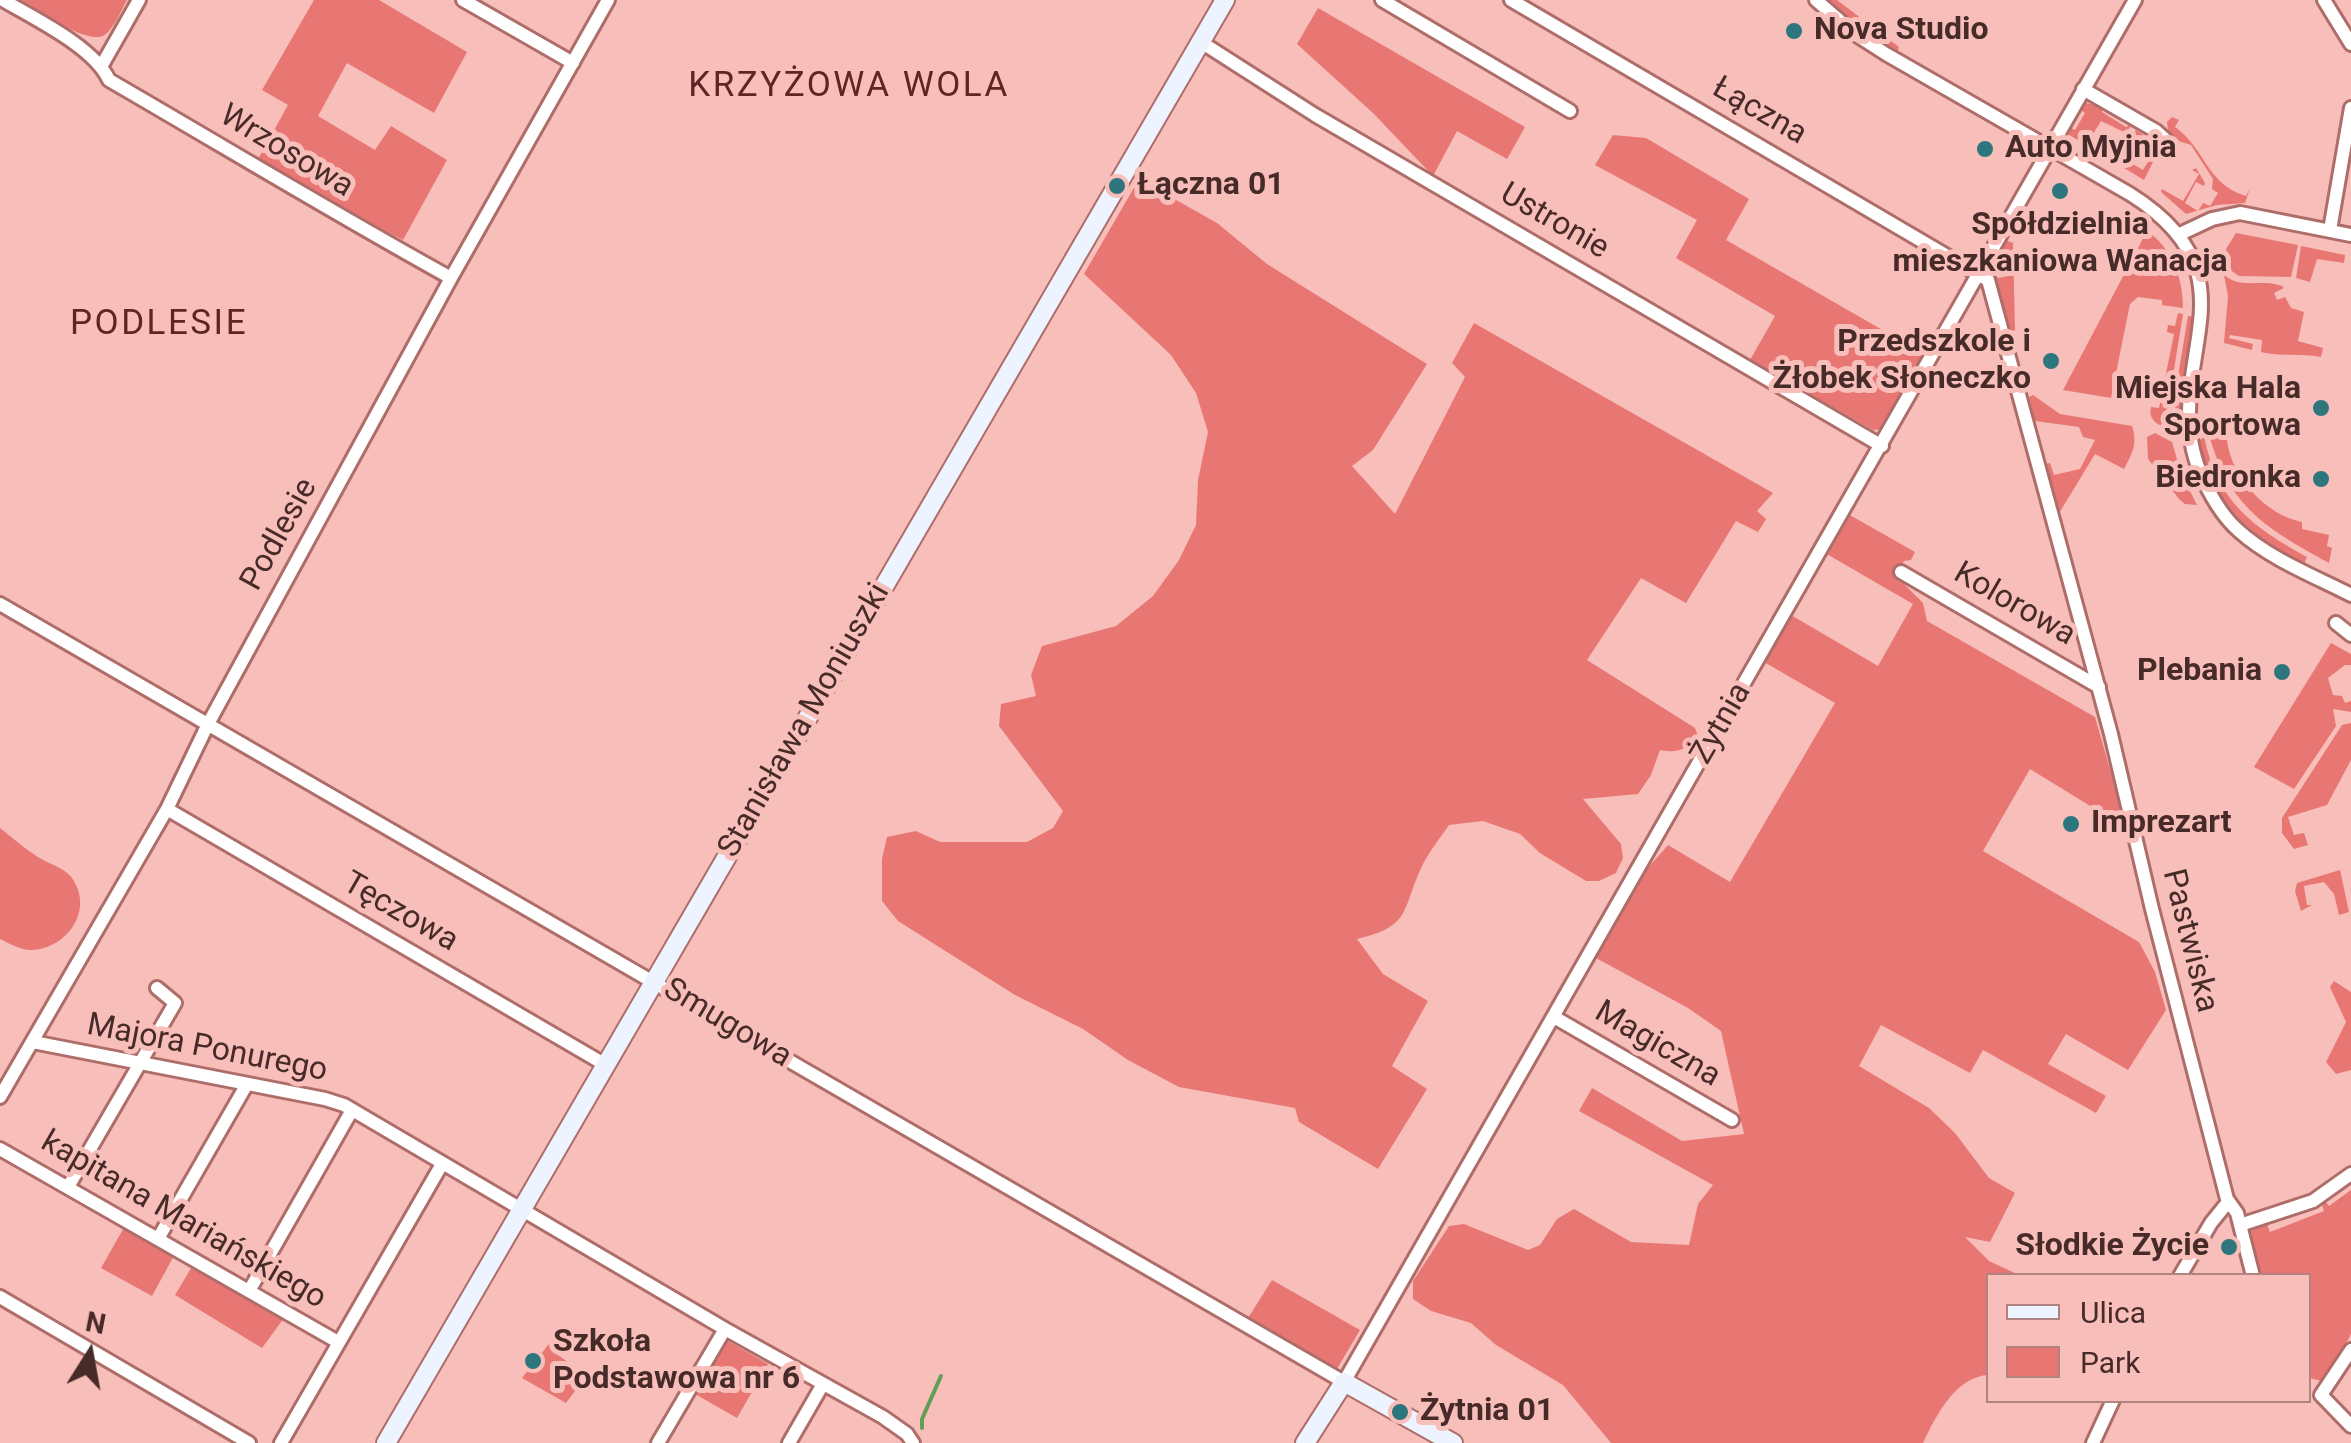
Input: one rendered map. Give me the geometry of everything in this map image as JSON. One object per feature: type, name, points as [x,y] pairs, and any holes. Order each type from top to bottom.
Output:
[{"type":"street","name":"Wrzosowa","points":[[3,0],[102,65],[108,80],[314,203],[451,278]]},
{"type":"street","points":[[102,65],[139,0]]},
{"type":"street","points":[[463,0],[572,62]]},
{"type":"street","name":"Podlesie","points":[[0,1097],[167,810],[208,724],[608,0]]},
{"type":"street","name":"Stanisława Moniuszki","points":[[386,1443],[1225,0]]},
{"type":"street","points":[[1382,0],[1570,110]]},
{"type":"street","name":"Łączna","points":[[1511,0],[1980,272]]},
{"type":"street","points":[[1816,0],[1855,34],[1886,54],[2152,208],[2180,234],[2196,266],[2202,296],[2188,407],[2189,433],[2199,472],[2212,498],[2239,531],[2265,550],[2351,595]]},
{"type":"street","name":"Żytnia","points":[[1305,1443],[1554,1017],[2135,0]]},
{"type":"street","points":[[2324,0],[2351,44]]},
{"type":"street","name":"Ustronie","points":[[1201,42],[1315,115],[1882,446]]},
{"type":"street","points":[[2083,89],[2162,136]]},
{"type":"street","points":[[2330,230],[2351,108]]},
{"type":"street","points":[[2180,234],[2212,218],[2240,213],[2351,235]]},
{"type":"street","name":"Pastwiska","points":[[1980,272],[1988,280],[2099,687],[2228,1202],[2235,1208],[2252,1273]]},
{"type":"street","name":"Kolorowa","points":[[1901,572],[2099,687]]},
{"type":"street","name":"Smugowa","points":[[3,610],[208,724],[1453,1443]]},
{"type":"street","points":[[2336,623],[2351,636]]},
{"type":"street","name":"Tęczowa","points":[[167,810],[604,1064]]},
{"type":"street","points":[[68,1187],[175,1003],[157,988]]},
{"type":"street","name":"Magiczna","points":[[1554,1017],[1732,1120]]},
{"type":"street","name":"Majora Ponurego","points":[[34,1042],[325,1099],[352,1110],[883,1417],[913,1443]]},
{"type":"street","points":[[159,1238],[248,1084]]},
{"type":"street","points":[[250,1291],[352,1110]]},
{"type":"street","name":"kapitana Mariańskiego","points":[[0,1149],[338,1342]]},
{"type":"street","points":[[281,1443],[442,1164]]},
{"type":"street","points":[[2240,1226],[2312,1201],[2351,1174]]},
{"type":"street","points":[[2182,1273],[2210,1224],[2228,1202]]},
{"type":"street","points":[[0,1297],[249,1443]]},
{"type":"street","points":[[658,1443],[725,1329]]},
{"type":"street","points":[[2351,1350],[2315,1392],[2351,1426]]},
{"type":"street","points":[[789,1443],[823,1384]]},
{"type":"street","points":[[2093,1443],[2112,1403]]},
{"type":"green space","points":[[21,0],[127,0],[112,27],[98,37],[64,26]]},
{"type":"green space","points":[[314,0],[379,0],[467,52],[434,113],[347,63],[318,116],[375,150],[391,126],[447,160],[403,240],[309,193],[257,161],[288,105],[262,90]]},
{"type":"green space","points":[[1825,0],[1837,0],[1899,47],[1897,54],[1861,31]]},
{"type":"green space","points":[[1318,8],[1525,127],[1507,159],[1457,131],[1433,176],[1374,114],[1297,44]]},
{"type":"green space","points":[[2086,103],[2102,106],[2102,112],[2126,127],[2132,124],[2126,133],[2101,121],[2090,139],[2143,170],[2154,152],[2132,137],[2136,130],[2161,146],[2144,180],[2066,133],[2068,126],[2075,130],[2085,113],[2078,108]]},
{"type":"green space","points":[[2172,117],[2179,120],[2175,127],[2194,145],[2222,183],[2246,196],[2250,188],[2245,203],[2198,210],[2203,203],[2210,206],[2218,193],[2212,189],[2213,179],[2191,145],[2169,138],[2167,122]]},
{"type":"green space","points":[[1613,135],[1646,138],[1749,199],[1726,240],[1926,355],[1885,429],[1873,430],[1750,360],[1775,316],[1676,258],[1697,220],[1595,165]]},
{"type":"green space","points":[[2196,168],[2205,183],[2204,186],[2196,182],[2185,203],[2197,211],[2186,214],[2161,192],[2162,189],[2183,201],[2199,174],[2192,170]]},
{"type":"green space","points":[[1139,179],[1217,223],[1267,264],[1427,364],[1373,450],[1352,466],[1395,514],[1465,377],[1452,363],[1474,323],[1773,493],[1757,511],[1766,519],[1758,532],[1736,521],[1686,603],[1641,578],[1587,660],[1695,728],[1698,736],[1681,749],[1660,750],[1651,775],[1638,794],[1583,799],[1621,844],[1623,858],[1616,873],[1599,881],[1586,881],[1540,853],[1520,834],[1483,821],[1449,825],[1425,861],[1396,922],[1357,939],[1383,974],[1428,1001],[1392,1066],[1427,1089],[1378,1169],[1299,1122],[1295,1108],[1179,1087],[1128,1060],[1083,1029],[1015,995],[898,921],[882,901],[882,859],[887,837],[916,831],[940,842],[1027,842],[1053,828],[1063,811],[999,726],[1001,704],[1036,696],[1031,675],[1042,646],[1116,626],[1153,596],[1179,560],[1196,525],[1198,480],[1208,432],[1196,393],[1171,355],[1084,274]]},
{"type":"green space","points":[[2147,231],[2163,246],[2174,265],[2183,308],[2138,297],[2130,304],[2111,398],[2063,390]]},
{"type":"green space","points":[[2236,233],[2298,245],[2291,277],[2239,276],[2229,269],[2226,249]]},
{"type":"green space","points":[[2005,240],[2013,243],[2015,330],[2010,332],[1990,273],[1991,268],[1998,278],[2008,276],[2007,268],[1992,262]]},
{"type":"green space","points":[[2301,246],[2345,255],[2344,263],[2317,259],[2310,282],[2296,278]]},
{"type":"green space","points":[[2224,275],[2238,282],[2282,286],[2274,293],[2277,300],[2285,297],[2291,308],[2304,312],[2298,341],[2323,348],[2321,357],[2261,352],[2262,340],[2230,335],[2229,338],[2253,344],[2252,350],[2224,343],[2228,296]]},
{"type":"green space","points":[[2178,313],[2183,314],[2170,394],[2169,430],[2155,422],[2150,412],[2151,407],[2159,408],[2174,334],[2167,332],[2168,325],[2175,326]]},
{"type":"green space","points":[[2188,316],[2196,317],[2182,413],[2175,428],[2175,394]]},
{"type":"green space","points":[[2033,395],[2060,414],[2132,426],[2134,432],[2133,449],[2124,469],[2095,454],[2058,515],[2044,464],[2050,463],[2054,475],[2080,469],[2095,440],[2083,437],[2079,427],[2035,421],[2029,397]]},
{"type":"green space","points":[[2155,433],[2172,442],[2181,473],[2197,505],[2179,499],[2148,459],[2147,437]]},
{"type":"green space","points":[[2209,435],[2227,440],[2235,467],[2264,503],[2302,522],[2302,529],[2329,535],[2329,563],[2253,513],[2228,481]]},
{"type":"green space","points":[[2204,436],[2210,459],[2228,495],[2254,523],[2307,557],[2304,564],[2250,529],[2225,502],[2198,443]]},
{"type":"green space","points":[[1848,514],[1915,552],[1911,560],[1904,561],[1896,576],[1923,603],[1927,621],[2095,717],[2125,822],[2118,823],[2030,769],[1983,851],[2139,942],[2155,972],[2166,1010],[2128,1070],[2066,1034],[2048,1064],[2106,1096],[2096,1113],[1983,1050],[1970,1073],[1881,1025],[1859,1066],[1929,1108],[1955,1133],[1989,1178],[2015,1193],[1990,1242],[1965,1237],[1989,1261],[2015,1273],[1986,1273],[1986,1375],[1956,1390],[1923,1443],[1611,1443],[1563,1385],[1496,1345],[1471,1323],[1431,1311],[1413,1299],[1413,1281],[1449,1226],[1464,1224],[1528,1250],[1540,1245],[1557,1219],[1574,1209],[1631,1242],[1689,1245],[1698,1204],[1713,1185],[1579,1111],[1592,1088],[1682,1141],[1744,1134],[1721,1031],[1688,1008],[1596,958],[1646,870],[1668,845],[1730,882],[1835,703],[1764,662],[1791,615],[1878,666],[1913,604],[1825,553]]},
{"type":"green space","points":[[2331,643],[2351,654],[2351,665],[2328,678],[2333,695],[2342,696],[2345,703],[2351,701],[2351,712],[2333,709],[2336,726],[2294,789],[2254,767]]},
{"type":"green space","points":[[2351,723],[2351,760],[2327,805],[2288,817],[2294,835],[2304,833],[2308,845],[2294,849],[2282,833],[2282,818],[2342,725]]},
{"type":"green space","points":[[0,828],[33,854],[65,871],[76,885],[80,897],[77,919],[63,938],[53,944],[26,950],[0,939]]},
{"type":"green space","points":[[2340,870],[2349,912],[2339,915],[2334,894],[2324,882],[2304,886],[2307,905],[2312,905],[2301,911],[2295,891],[2297,883]]},
{"type":"green space","points":[[2334,981],[2351,992],[2351,1070],[2336,1074],[2326,1062],[2346,1022],[2330,987]]},
{"type":"green space","points":[[2351,1190],[2351,1334],[2326,1382],[2311,1378],[2311,1273],[2258,1273],[2251,1231],[2266,1222],[2270,1232],[2324,1211],[2324,1200],[2329,1206]]},
{"type":"green space","points":[[126,1224],[176,1252],[152,1296],[101,1268]]},
{"type":"green space","points":[[193,1265],[284,1318],[262,1348],[175,1295]]},
{"type":"green space","points":[[1272,1280],[1360,1330],[1337,1369],[1248,1318]]},
{"type":"green space","points":[[552,1340],[557,1347],[555,1353],[587,1375],[566,1403],[522,1378]]},
{"type":"green space","points":[[726,1340],[768,1364],[737,1418],[695,1394]]},
{"type":"waterway","points":[[922,1428],[922,1419],[941,1376]]},
{"type":"place","name":"Nova Studio","points":[[1794,31]]},
{"type":"place","name":"Auto Myjnia","points":[[1985,149]]},
{"type":"place","name":"Łączna 01","points":[[1117,186]]},
{"type":"place","name":"Spółdzielnia mieszkaniowa Wanacja","points":[[2060,191]]},
{"type":"place","name":"Przedszkole i Żłobek Słoneczko","points":[[2051,361]]},
{"type":"place","name":"Miejska Hala Sportowa","points":[[2321,408]]},
{"type":"place","name":"Biedronka","points":[[2321,479]]},
{"type":"place","name":"Plebania","points":[[2282,672]]},
{"type":"place","name":"Imprezart","points":[[2071,824]]},
{"type":"place","name":"Słodkie Życie","points":[[2229,1247]]},
{"type":"place","name":"Szkoła Podstawowa nr 6","points":[[533,1361]]},
{"type":"place","name":"Żytnia 01","points":[[1400,1412]]},
{"type":"district","name":"KRZYŻOWA WOLA","points":[[849,87]]},
{"type":"district","name":"PODLESIE","points":[[159,325]]}]
